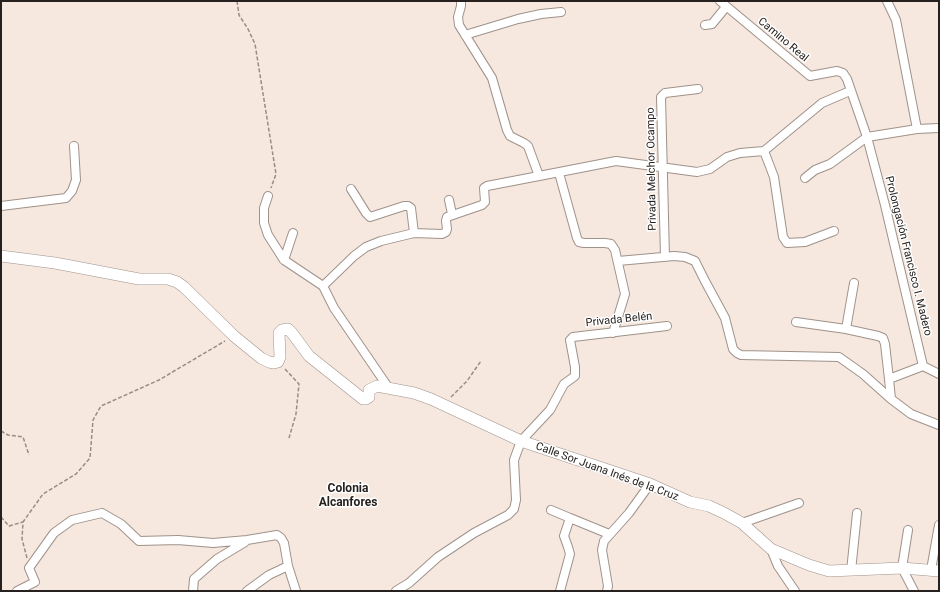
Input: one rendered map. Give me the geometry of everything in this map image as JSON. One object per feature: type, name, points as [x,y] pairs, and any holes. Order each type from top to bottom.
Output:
[{"type":"street","points":[[461,1],[459,25],[492,78],[510,136],[528,146],[539,176]]},
{"type":"street","points":[[887,1],[896,20],[917,129]]},
{"type":"street","points":[[705,25],[712,24],[723,4]]},
{"type":"street","name":"Camino Real","points":[[723,4],[810,76],[837,71],[843,73],[847,79],[850,91]]},
{"type":"street","points":[[465,35],[518,19],[541,14],[561,12]]},
{"type":"street","name":"Privada Melchor Ocampo","points":[[665,257],[661,97],[665,93],[698,89]]},
{"type":"street","points":[[322,286],[354,256],[366,247],[381,241],[414,233],[442,234],[447,229],[447,217],[452,214],[482,205],[485,202],[484,188],[487,186],[616,161],[698,172],[710,168],[727,157],[740,153],[764,151],[822,103],[850,91]]},
{"type":"street","name":"Prolongación Francisco I. Madero","points":[[850,91],[867,137],[885,205],[923,366]]},
{"type":"street","points":[[805,178],[815,170],[830,164],[867,137],[917,129],[939,128]]},
{"type":"street","points":[[1,206],[66,198],[72,191],[76,180],[74,146]]},
{"type":"street","points":[[764,151],[774,177],[783,237],[787,243],[805,242],[834,230]]},
{"type":"street","points":[[559,173],[579,242],[611,244],[615,250],[625,294],[613,333]]},
{"type":"street","points":[[351,189],[370,217],[404,206],[411,208],[414,233]]},
{"type":"street","points":[[268,196],[264,208],[264,223],[268,235],[284,260],[322,286],[334,308],[388,387]]},
{"type":"street","points":[[449,200],[452,214]]},
{"type":"street","points":[[284,260],[293,233]]},
{"type":"street","points":[[1,256],[56,263],[139,279],[168,279],[177,282],[234,336],[261,358],[269,362],[278,362],[280,358],[279,333],[282,330],[288,330],[292,333],[309,356],[363,400],[369,397],[369,390],[371,388],[377,386],[388,387]]},
{"type":"street","points":[[618,261],[674,256],[685,257],[695,261],[725,318],[732,349],[737,353],[741,355],[839,357],[863,374],[891,399],[911,414],[939,425]]},
{"type":"street","points":[[846,329],[854,283]]},
{"type":"street","points":[[796,322],[846,329],[883,338],[885,344],[891,399]]},
{"type":"street","name":"Privada Belén","points":[[521,441],[550,410],[564,384],[574,376],[575,367],[570,340],[573,336],[613,333],[667,326]]},
{"type":"street","points":[[889,379],[923,366],[939,374]]},
{"type":"street","name":"Calle Sor Juana Inés de la Cruz","points":[[388,387],[414,393],[444,404],[521,441],[650,484],[690,502],[709,506],[742,523],[771,549],[809,565],[829,571],[902,568],[935,570]]},
{"type":"street","points":[[396,591],[409,583],[438,557],[474,533],[508,515],[514,509],[516,500],[514,460],[521,441]]},
{"type":"street","points":[[608,591],[602,550],[604,541],[629,513],[650,484]]},
{"type":"street","points":[[742,523],[799,502]]},
{"type":"street","points":[[551,510],[609,534]]},
{"type":"street","points":[[17,591],[35,582],[29,568],[54,533],[72,520],[102,513],[121,524],[139,541],[178,540],[213,543],[247,540],[277,535],[281,538],[296,591]]},
{"type":"street","points":[[851,571],[857,513]]},
{"type":"street","points":[[560,591],[570,554],[564,536],[570,518]]},
{"type":"street","points":[[935,570],[939,525]]},
{"type":"street","points":[[908,530],[902,568],[914,591]]},
{"type":"street","points":[[193,591],[194,579],[217,559],[247,540]]},
{"type":"street","points":[[771,549],[778,566],[795,591]]},
{"type":"street","points":[[247,591],[269,575],[288,566]]},
{"type":"path","points":[[236,1],[239,15],[255,44],[276,174],[268,196]]},
{"type":"path","points":[[29,568],[22,539],[23,522],[43,494],[76,474],[90,458],[93,420],[100,406],[159,380],[234,336]]},
{"type":"path","points":[[444,404],[467,381],[481,361]]},
{"type":"path","points":[[278,362],[299,384],[296,414],[289,438]]},
{"type":"path","points":[[1,431],[8,435],[23,436],[29,455]]},
{"type":"path","points":[[1,516],[9,526],[23,522]]},
{"type":"district","name":"Colonia Alcanfores","points":[[348,496]]}]
